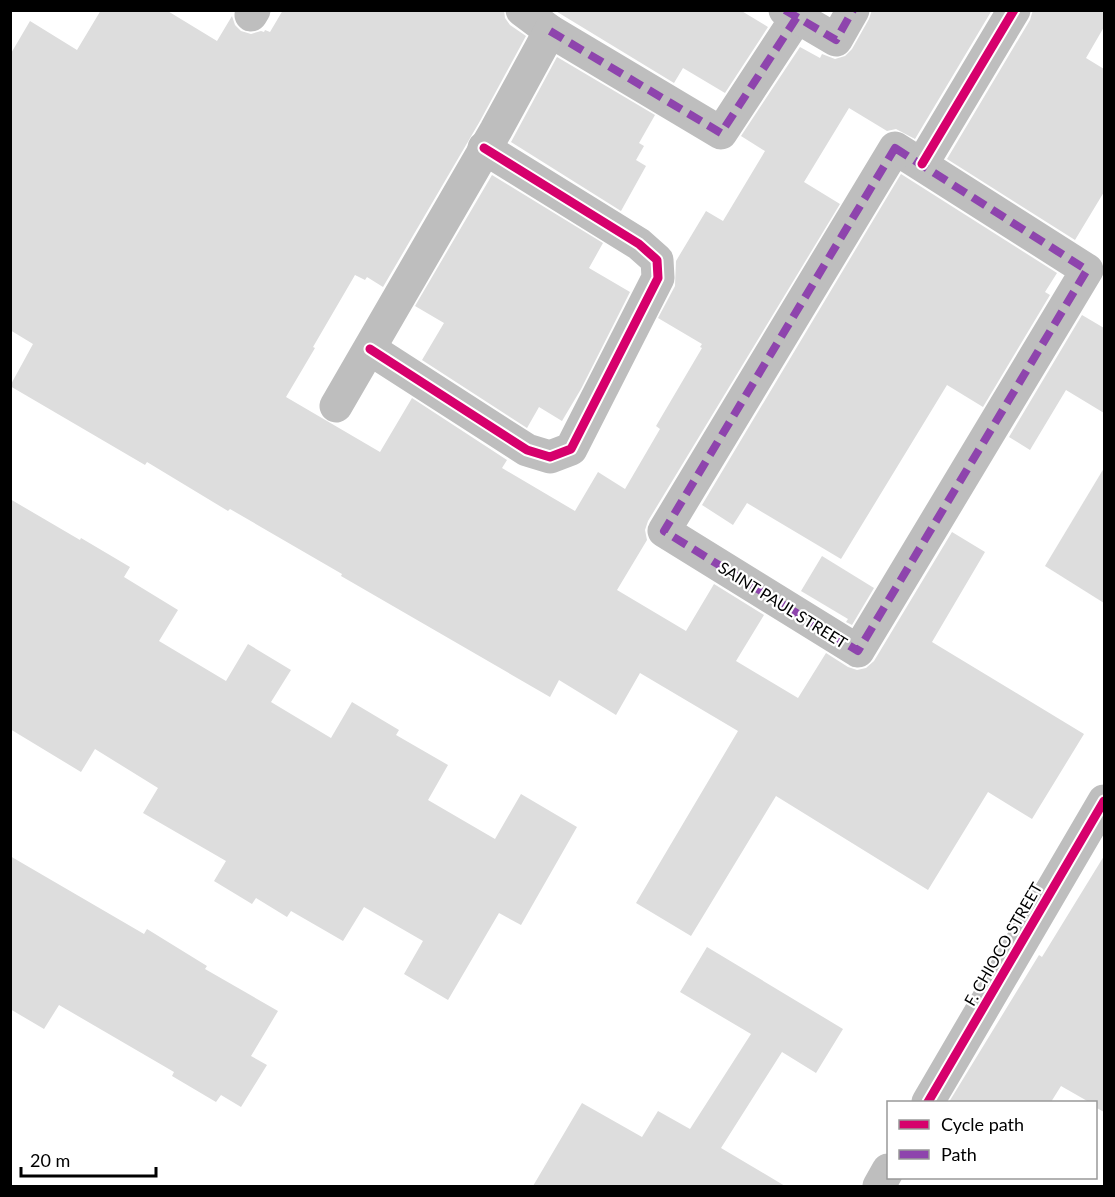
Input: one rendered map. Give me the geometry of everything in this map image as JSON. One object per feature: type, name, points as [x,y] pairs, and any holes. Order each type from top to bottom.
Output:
[{"type":"street","points":[[522,10],[550,31],[721,133],[791,14],[836,40],[853,10]]},
{"type":"street","points":[[922,164],[1014,10]]},
{"type":"street","points":[[336,406],[550,31]]},
{"type":"street","points":[[370,349],[526,450],[550,457],[571,449],[658,278],[657,260],[639,244],[484,148]]},
{"type":"street","name":"SAINT PAUL STREET","points":[[895,148],[922,164],[1087,270],[858,651],[663,531],[895,148]]},
{"type":"street","name":"F. CHIOCO STREET","points":[[929,1101],[1104,801]]},
{"type":"street","points":[[879,1186],[887,1172]]},
{"type":"building","points":[[101,10],[166,10],[217,41],[232,16],[235,25],[241,31],[251,34],[265,30],[270,32],[283,10],[504,10],[505,18],[510,25],[526,36],[480,121],[383,287],[367,277],[365,280],[355,275],[286,397],[380,452],[412,398],[507,460],[502,468],[575,511],[598,472],[625,489],[660,429],[656,426],[702,348],[700,347],[702,344],[658,318],[675,286],[676,261],[706,211],[723,221],[765,151],[741,136],[800,47],[820,58],[822,54],[835,59],[845,56],[852,49],[872,10],[992,10],[915,139],[896,129],[887,131],[849,108],[804,182],[840,204],[648,521],[645,530],[647,540],[617,590],[686,631],[714,584],[764,615],[736,661],[798,698],[826,653],[857,670],[866,668],[874,661],[952,532],[985,552],[932,642],[1084,734],[1032,819],[988,792],[928,890],[776,796],[691,936],[636,903],[738,731],[640,673],[616,715],[559,680],[550,697],[230,509],[228,511],[147,462],[145,465],[10,386],[33,344],[10,330],[10,55],[30,21],[77,50]]},
{"type":"building","points":[[554,10],[740,10],[768,27],[725,93],[683,68],[674,83]]},
{"type":"building","points":[[1033,10],[1104,10],[1104,27],[1086,58],[1104,69],[1104,192],[1075,240],[947,159],[1030,20]]},
{"type":"building","points":[[557,57],[655,115],[639,143],[644,146],[636,160],[646,166],[621,211],[511,142]]},
{"type":"building","points":[[901,174],[1057,273],[1045,292],[1050,295],[983,407],[947,385],[841,559],[747,503],[733,525],[702,505]]},
{"type":"building","points":[[492,175],[603,243],[589,268],[630,292],[581,389],[562,421],[539,407],[527,428],[422,360],[444,323],[415,306]]},
{"type":"building","points":[[1082,315],[1104,328],[1104,413],[1066,390],[1030,450],[1009,437]]},
{"type":"building","points":[[1104,468],[1104,603],[1045,566]]},
{"type":"building","points":[[10,499],[130,567],[124,577],[178,610],[159,641],[226,681],[248,644],[291,670],[271,702],[331,738],[352,702],[399,730],[396,735],[448,765],[428,800],[495,839],[521,794],[577,827],[521,925],[499,913],[448,1000],[404,974],[423,941],[364,907],[343,941],[291,911],[287,917],[256,898],[252,904],[214,881],[226,861],[143,813],[158,788],[95,749],[81,772],[10,729]]},
{"type":"building","points":[[822,556],[874,588],[852,625],[846,622],[848,619],[801,591]]},
{"type":"building","points":[[10,856],[144,934],[147,929],[207,966],[205,969],[278,1011],[251,1056],[267,1065],[241,1107],[221,1095],[216,1102],[172,1076],[174,1072],[59,1005],[44,1029],[10,1009]]},
{"type":"building","points":[[1104,856],[1104,1112],[1097,1108],[1097,1101],[1087,1101],[1061,1086],[1052,1101],[950,1101],[1039,955],[1042,957]]},
{"type":"building","points":[[707,947],[843,1029],[816,1073],[782,1052],[721,1148],[785,1186],[533,1186],[582,1103],[642,1137],[658,1111],[690,1129],[751,1034],[680,992]]},
{"type":"marked path","points":[[785,10],[836,40],[853,10]]},
{"type":"marked path","points":[[550,31],[721,133],[797,17]]},
{"type":"marked path","points":[[895,148],[1087,270],[858,651],[664,531],[895,148]]},
{"type":"cycle path","points":[[922,164],[1014,10]]},
{"type":"cycle path","points":[[370,349],[527,450],[550,457],[571,449],[658,278],[657,260],[639,244],[484,148]]},
{"type":"cycle path","points":[[929,1101],[1104,801]]}]
